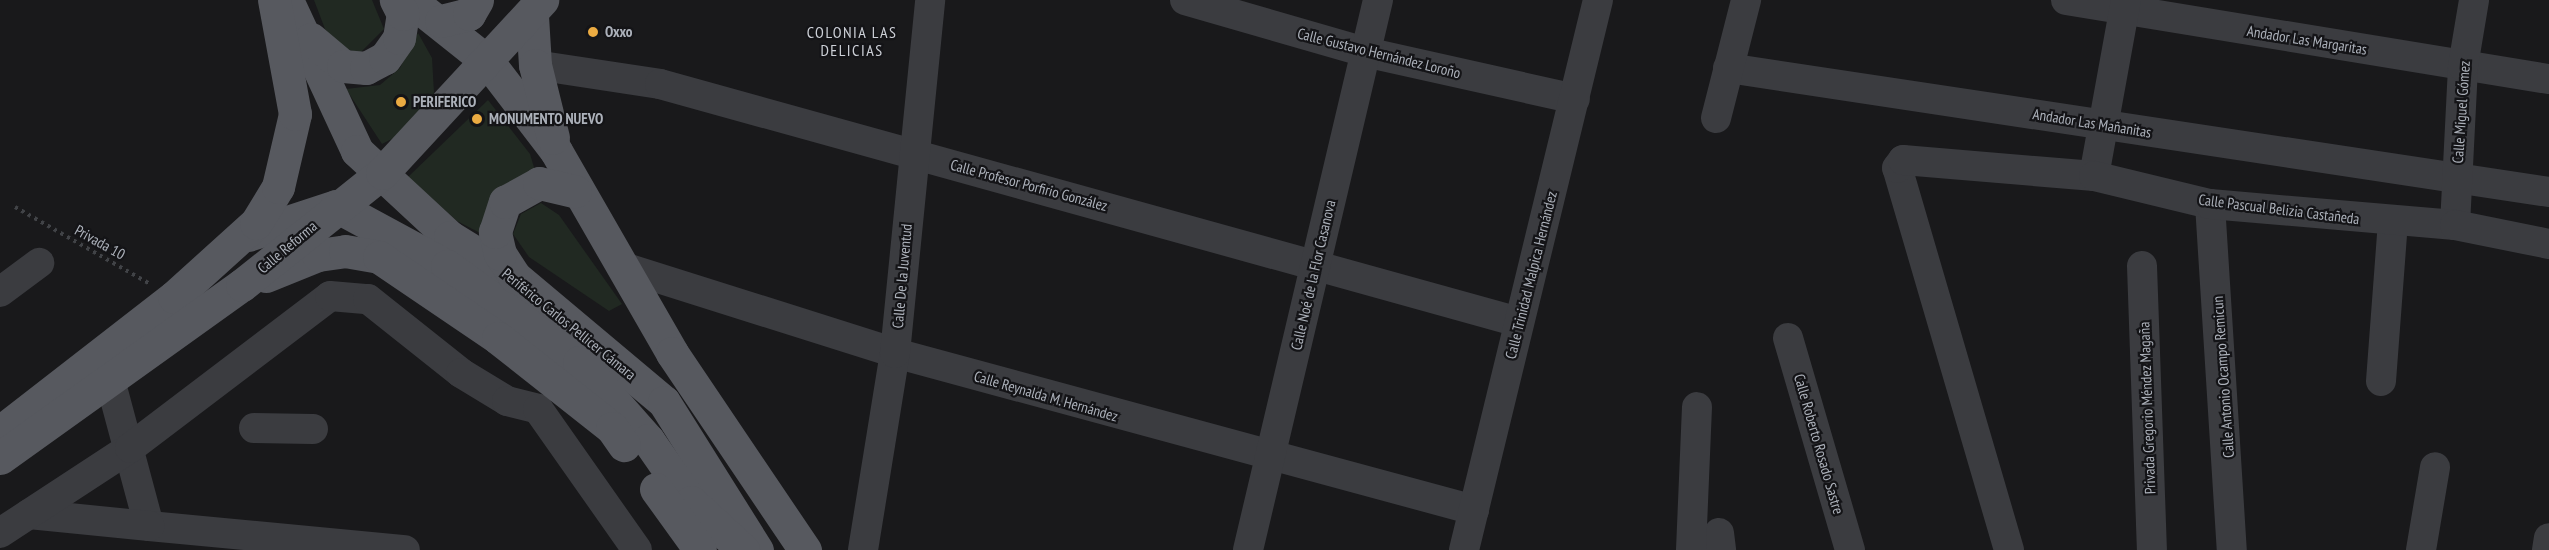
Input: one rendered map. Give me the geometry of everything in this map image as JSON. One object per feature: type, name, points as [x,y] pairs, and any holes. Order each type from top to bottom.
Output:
[{"type":"main road","points":[[0,432],[103,369],[174,297],[248,235],[278,187],[294,114],[274,0]]},
{"type":"main road","name":"Periférico Carlos Pellicer Cámara","points":[[287,0],[305,34],[357,151],[450,237],[514,278],[664,402],[757,550]]},
{"type":"main road","points":[[305,34],[343,66],[366,68],[385,58],[399,38],[403,14],[396,0]]},
{"type":"main road","points":[[410,0],[441,21],[488,62],[556,151]]},
{"type":"main road","points":[[441,21],[469,14],[477,0]]},
{"type":"main road","points":[[537,8],[535,65],[556,151],[575,191],[672,353],[805,550]]},
{"type":"main road","name":"Calle Reforma","points":[[0,458],[103,369],[242,285],[336,206],[382,173],[537,8]]},
{"type":"main road","points":[[514,278],[500,254],[495,232],[505,202],[539,183],[575,191]]},
{"type":"main road","points":[[248,235],[336,206],[447,266],[579,362],[648,440],[691,502],[743,550]]},
{"type":"main road","points":[[242,285],[318,255],[345,251],[379,257],[407,272],[612,428],[700,550]]},
{"type":"street","name":"Calle De la Juventud","points":[[862,550],[895,353],[930,0]]},
{"type":"street","name":"Calle Gustavo Hernández Loroño","points":[[1185,0],[1365,52],[1575,99]]},
{"type":"street","name":"Calle Noé de la Flor Casanova","points":[[1248,550],[1378,0]]},
{"type":"street","name":"Calle Trinidad Malpica Hernández","points":[[1464,550],[1598,0]]},
{"type":"street","points":[[1716,118],[1746,0]]},
{"type":"street","name":"Andador Las Margaritas","points":[[2066,0],[2125,5],[2549,80]]},
{"type":"street","name":"Calle Miguel Gómez","points":[[2455,225],[2455,178],[2463,66],[2474,0]]},
{"type":"street","points":[[2094,176],[2107,126],[2125,5]]},
{"type":"street","name":"Calle Profesor Porfirio González","points":[[535,65],[660,84],[1316,262],[1519,322]]},
{"type":"street","name":"Andador Las Mañanitas","points":[[1728,68],[2549,192]]},
{"type":"street","name":"Calle Pascual Belizia Castañeda","points":[[2009,550],[1897,168],[1903,160],[2094,176],[2210,204],[2393,222],[2455,225],[2549,244]]},
{"type":"street","name":"Calle Antonio Ocampo Remicun","points":[[2210,204],[2232,550]]},
{"type":"street","points":[[2381,381],[2393,222]]},
{"type":"street","points":[[0,292],[39,263]]},
{"type":"street","name":"Privada Gregorio Méndez Magaña","points":[[2142,266],[2152,550]]},
{"type":"street","name":"Calle Reynalda M. Hernández","points":[[622,267],[895,353],[1269,459],[1474,510]]},
{"type":"street","points":[[0,533],[130,448],[318,301],[330,296],[368,299],[461,373],[507,401],[538,409],[637,550]]},
{"type":"street","name":"Calle Roberto Rosado Sastre","points":[[1788,338],[1850,550]]},
{"type":"street","points":[[103,369],[130,448],[149,526]]},
{"type":"street","points":[[1691,550],[1697,407]]},
{"type":"street","points":[[254,428],[313,429]]},
{"type":"street","points":[[2421,550],[2435,467]]},
{"type":"street","points":[[29,514],[405,550]]},
{"type":"street","points":[[2547,550],[2549,538]]},
{"type":"path","name":"Privada 10","points":[[15,207],[174,297]]},
{"type":"shaded area","points":[[314,0],[372,0],[384,29],[360,53],[339,47],[325,29]]},
{"type":"shaded area","points":[[418,33],[432,58],[434,93],[409,130],[382,144],[346,89],[380,85],[400,68]]},
{"type":"shaded area","points":[[488,100],[530,154],[536,174],[484,235],[457,221],[408,177]]},
{"type":"shaded area","points":[[541,203],[559,215],[622,304],[609,311],[529,257],[513,234],[521,214]]},
{"type":"place","name":"Oxxo","points":[[593,32]]},
{"type":"place","name":"PERIFERICO","points":[[401,102]]},
{"type":"place","name":"MONUMENTO NUEVO","points":[[477,119]]},
{"type":"district","name":"COLONIA LAS DELICIAS","points":[[852,41]]}]
